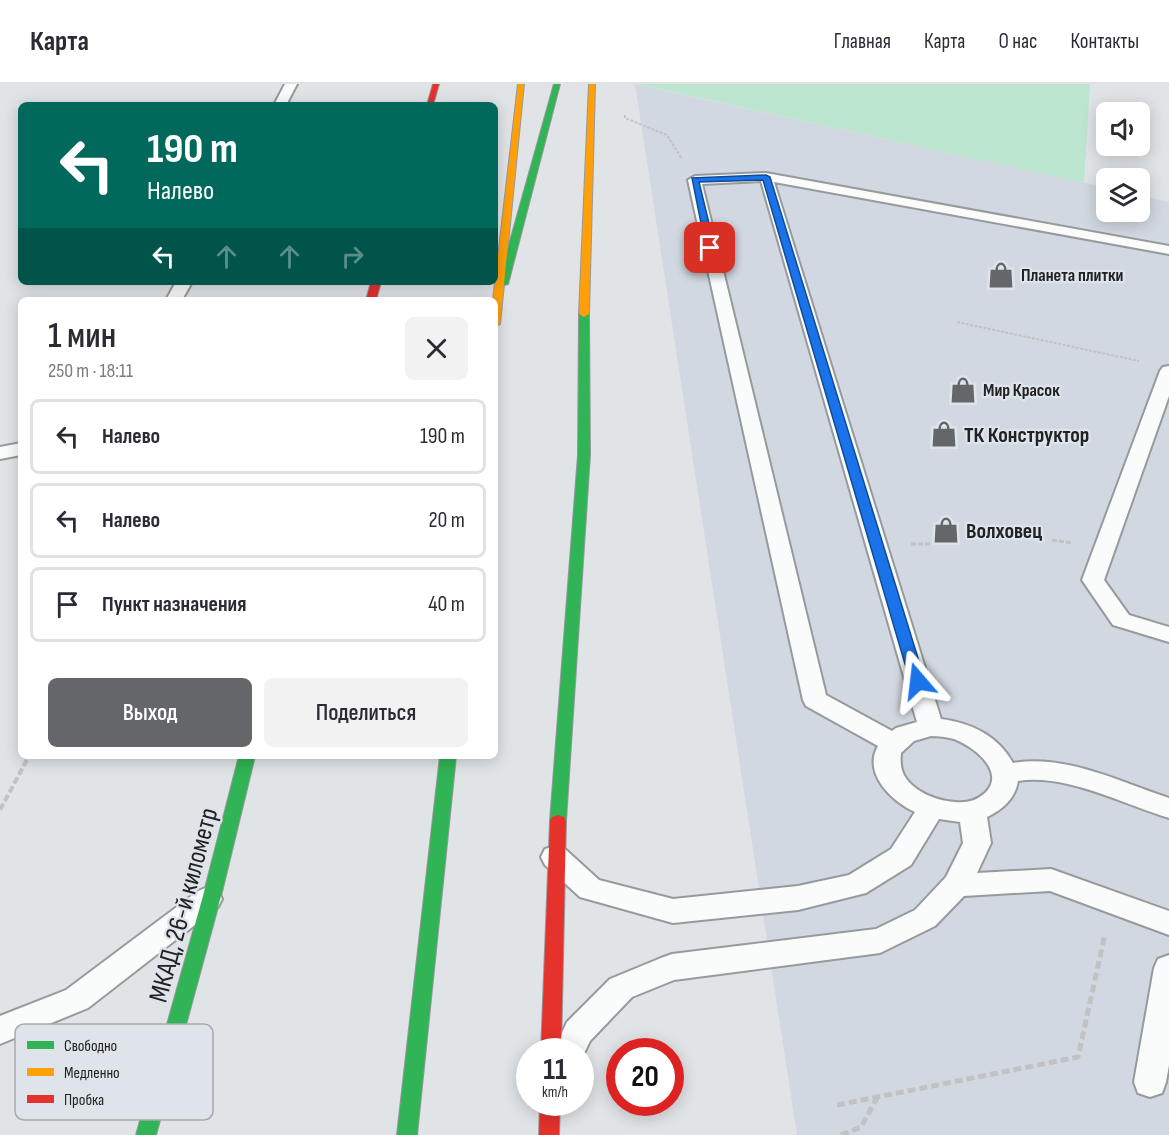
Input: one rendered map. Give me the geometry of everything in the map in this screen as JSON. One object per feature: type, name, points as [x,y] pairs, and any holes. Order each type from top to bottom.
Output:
[{"type":"main road","points":[[431,102],[436,84]]},
{"type":"main road","points":[[498,297],[521,84]]},
{"type":"main road","points":[[498,302],[557,84]]},
{"type":"main road","points":[[551,1038],[555,857],[584,454],[584,275],[592,84]]},
{"type":"main road","name":"МКАД, 26-й километр","points":[[177,1024],[246,759]]},
{"type":"main road","points":[[407,1135],[448,759]]},
{"type":"main road","points":[[549,1135],[550,1116]]},
{"type":"main road","name":"МКАД, 26-й километр","points":[[146,1135],[150,1120]]},
{"type":"lane","points":[[281,102],[291,84]]},
{"type":"lane","points":[[766,177],[931,727]]},
{"type":"lane","points":[[893,743],[815,700],[694,180],[766,177],[1169,250]]},
{"type":"lane","points":[[1169,371],[1093,580],[1121,620],[1169,635]]},
{"type":"lane","points":[[0,453],[18,450]]},
{"type":"lane","points":[[931,727],[963,732],[981,741],[1000,760],[1005,774],[1004,788],[989,805],[972,811],[949,812],[916,801],[900,790],[887,769],[888,750],[893,743],[913,730],[931,727]]},
{"type":"lane","points":[[1005,774],[1034,769],[1068,774],[1169,807]]},
{"type":"lane","points":[[555,857],[590,889],[673,911],[798,898],[856,885],[901,857],[932,808]]},
{"type":"lane","points":[[575,1038],[578,1032],[621,988],[672,967],[880,941],[925,918],[957,885],[977,843],[972,811]]},
{"type":"lane","points":[[957,885],[1051,880],[1169,923]]},
{"type":"lane","points":[[0,1030],[77,999],[212,896]]},
{"type":"lane","points":[[1150,1082],[1169,968]]},
{"type":"path","points":[[624,107],[625,118],[667,135],[694,180]]},
{"type":"path","points":[[957,322],[1147,363]]},
{"type":"path","points":[[0,810],[26,759]]},
{"type":"path","points":[[837,1105],[1078,1057],[1112,903]]},
{"type":"path","points":[[841,1135],[861,1127],[878,1098]]},
{"type":"shaded area","points":[[635,84],[1096,186],[1096,222],[1150,222],[1150,198],[1169,202],[1169,1135],[797,1135]]},
{"type":"green space","points":[[637,84],[1090,84],[1084,183]]},
{"type":"traffic: fast","points":[[503,284],[557,84]]},
{"type":"traffic: fast","points":[[558,821],[584,455],[584,314]]},
{"type":"traffic: fast","points":[[177,1024],[246,759]]},
{"type":"traffic: fast","points":[[407,1135],[448,759]]},
{"type":"traffic: fast","points":[[146,1135],[150,1120]]},
{"type":"traffic: slow","points":[[498,297],[521,84]]},
{"type":"traffic: slow","points":[[584,314],[592,84]]},
{"type":"traffic: jam","points":[[431,102],[436,84]]},
{"type":"traffic: jam","points":[[372,297],[375,285]]},
{"type":"traffic: jam","points":[[551,1038],[558,821]]},
{"type":"traffic: jam","points":[[549,1135],[550,1116]]},
{"type":"place","name":"Планета плитки","points":[[1001,275]]},
{"type":"place","name":"Мир Красок","points":[[963,390]]},
{"type":"place","name":"ТК Конструктор","points":[[944,434]]},
{"type":"place","name":"Волховец","points":[[946,530]]},
{"type":"route","points":[[710,248],[694,180],[766,177],[918,681]]}]
